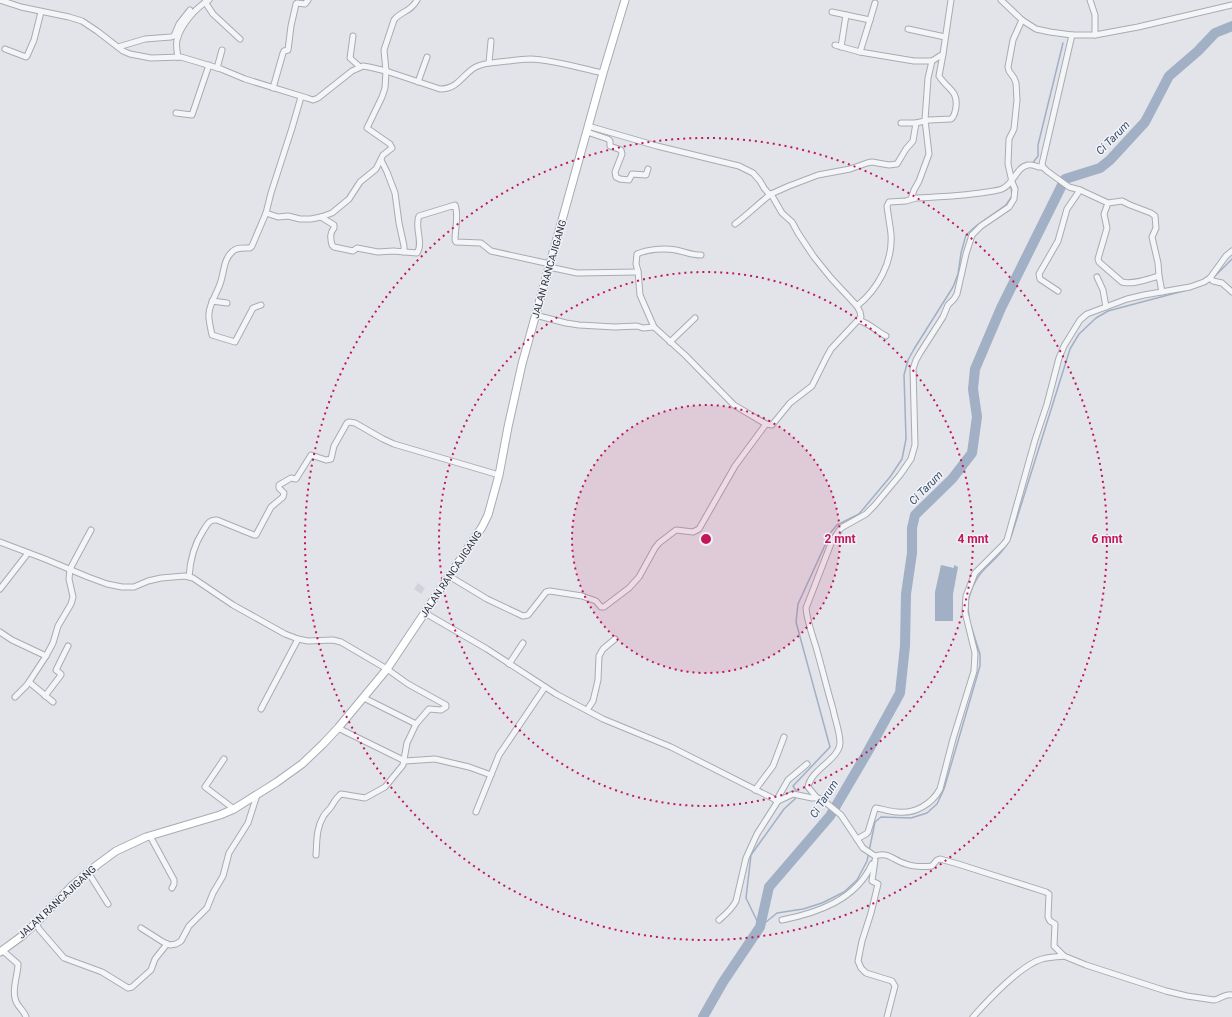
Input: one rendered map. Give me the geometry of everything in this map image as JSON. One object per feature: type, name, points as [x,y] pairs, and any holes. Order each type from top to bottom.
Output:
[{"type":"main road","name":"JALAN RANCAJIGANG","points":[[1,951],[22,936],[64,893],[88,872],[116,851],[150,836],[220,815],[234,809],[297,768],[338,728],[387,669],[486,522],[500,475],[512,406],[535,315],[625,0]]},
{"type":"street","points":[[1,0],[21,7],[69,17],[82,22],[98,31],[125,52],[151,58],[178,57],[209,65],[245,80],[313,100],[318,98],[352,71],[360,67],[369,67],[386,71],[442,90],[459,82],[476,67],[489,63],[524,59],[564,64],[603,73]]},
{"type":"street","points":[[273,88],[283,53],[284,51],[288,50],[296,4],[306,3],[308,0]]},
{"type":"street","points":[[266,213],[278,217],[288,216],[300,219],[311,219],[332,213],[349,199],[360,182],[378,167],[383,155],[392,148],[392,145],[367,128],[385,88],[386,71],[384,47],[395,19],[411,8],[417,0]]},
{"type":"street","points":[[901,123],[916,123],[925,120],[951,119],[954,117],[956,96],[939,76],[951,0]]},
{"type":"street","points":[[1001,0],[1022,20],[1036,29],[1072,35],[1096,35],[1138,27],[1232,5]]},
{"type":"street","points":[[1090,0],[1095,15],[1096,35]]},
{"type":"street","points":[[178,57],[177,41],[184,25],[195,11],[207,1],[213,14],[240,39]]},
{"type":"street","points":[[860,52],[875,3]]},
{"type":"street","points":[[118,47],[145,39],[174,36],[179,24],[190,10]]},
{"type":"street","points":[[5,49],[26,57],[27,56],[34,40],[40,12]]},
{"type":"street","points":[[832,12],[870,20]]},
{"type":"street","points":[[841,46],[846,15]]},
{"type":"street","points":[[817,798],[808,787],[809,781],[822,766],[835,755],[840,744],[838,729],[806,617],[806,608],[832,541],[841,528],[866,514],[900,475],[911,459],[915,445],[913,370],[916,360],[948,305],[958,294],[966,254],[972,235],[981,226],[1009,207],[1015,196],[1008,166],[1009,142],[1014,131],[1017,94],[1015,79],[1008,67],[1013,40],[1022,20]]},
{"type":"street","points":[[908,29],[945,37]]},
{"type":"street","points":[[1045,169],[1042,160],[1072,35]]},
{"type":"street","points":[[353,36],[350,58],[360,67]]},
{"type":"street","points":[[489,63],[491,41]]},
{"type":"street","points":[[835,45],[860,52],[914,61],[932,61],[942,54]]},
{"type":"street","points":[[217,68],[222,50]]},
{"type":"street","points":[[418,82],[427,57]]},
{"type":"street","points":[[911,199],[929,154],[925,120],[928,78],[932,61]]},
{"type":"street","points":[[176,113],[192,115],[209,65]]},
{"type":"street","points":[[261,305],[253,308],[236,341],[234,342],[212,335],[209,314],[212,301],[221,281],[225,264],[231,253],[237,248],[251,248],[266,213],[301,97]]},
{"type":"street","points":[[735,224],[771,194],[808,179],[872,162],[889,165],[897,164],[912,142],[916,123]]},
{"type":"street","points":[[588,129],[608,139],[610,141],[610,146],[621,150],[622,154],[615,175],[617,178],[629,180],[633,173],[646,175],[648,170]]},
{"type":"street","points":[[588,129],[739,166],[753,173],[764,188],[771,194],[782,213],[792,222],[818,262],[834,282],[857,306],[861,315],[831,349],[812,386],[790,403],[772,425],[766,424],[734,405],[654,327],[640,295],[636,256],[641,252],[665,249],[701,255]]},
{"type":"street","points":[[381,160],[395,193],[404,252]]},
{"type":"street","points":[[857,306],[876,287],[889,258],[891,234],[887,204],[890,202],[906,201],[911,199],[977,194],[1002,189],[1008,186],[1009,183],[1012,183],[1022,168],[1028,165],[1045,169],[1069,187],[1080,190],[1108,203],[1122,201],[1154,214],[1156,228],[1152,239],[1159,268],[1162,292]]},
{"type":"street","points":[[1058,291],[1040,279],[1039,274],[1058,241],[1067,209],[1080,190]]},
{"type":"street","points":[[1108,203],[1104,214],[1107,228],[1098,259],[1099,262],[1122,282],[1126,283],[1159,276]]},
{"type":"street","points":[[322,217],[334,225],[334,228],[331,231],[332,245],[334,247],[353,251],[357,248],[378,252],[417,253],[417,222],[419,216],[454,205],[457,213],[456,242],[481,243],[491,251],[576,273],[638,272]]},
{"type":"street","points":[[857,839],[868,832],[875,809],[879,808],[900,812],[916,810],[930,802],[940,788],[975,664],[975,653],[965,612],[966,596],[975,573],[1007,540],[1059,358],[1062,349],[1077,324],[1083,317],[1127,299],[1190,287],[1211,279],[1226,256],[1232,251]]},
{"type":"street","points":[[1097,278],[1103,290],[1106,307]]},
{"type":"street","points":[[1211,279],[1222,283],[1232,292]]},
{"type":"street","points":[[212,301],[227,303]]},
{"type":"street","points":[[535,315],[579,325],[615,327],[637,326],[642,328],[654,327]]},
{"type":"street","points":[[670,342],[695,318]]},
{"type":"street","points":[[858,320],[868,324],[886,336]]},
{"type":"street","points":[[187,577],[194,548],[209,521],[217,520],[256,535],[271,507],[283,497],[284,492],[279,488],[279,486],[291,478],[296,479],[311,455],[326,460],[331,459],[335,445],[349,422],[355,423],[383,440],[394,444],[500,475]]},
{"type":"street","points":[[449,576],[487,600],[523,616],[528,616],[546,592],[550,591],[582,596],[594,600],[601,607],[604,607],[620,595],[639,577],[659,543],[676,530],[693,532],[699,529],[735,466],[766,424]]},
{"type":"street","points":[[14,697],[23,690],[29,682],[54,642],[58,626],[71,604],[73,596],[69,579],[70,569],[91,530]]},
{"type":"street","points":[[0,542],[116,586],[126,588],[134,587],[154,579],[187,577],[196,579],[237,608],[285,634],[308,641],[338,641],[387,669],[408,684],[446,705],[446,707],[442,710],[429,709],[416,724],[407,743],[405,761],[385,787],[367,798],[341,794],[339,795],[323,816],[318,826],[316,855]]},
{"type":"street","points":[[0,589],[28,553]]},
{"type":"street","points":[[425,612],[545,687],[603,719],[671,747],[777,801]]},
{"type":"street","points":[[0,632],[12,640],[46,656]]},
{"type":"street","points":[[261,708],[298,639]]},
{"type":"street","points":[[587,710],[593,701],[598,680],[599,656],[603,649],[615,639]]},
{"type":"street","points":[[509,664],[524,643]]},
{"type":"street","points":[[45,696],[61,675],[56,670],[68,646]]},
{"type":"street","points":[[29,682],[53,702]]},
{"type":"street","points":[[476,812],[497,760],[545,687]]},
{"type":"street","points":[[364,698],[416,724]]},
{"type":"street","points":[[338,728],[405,761],[435,759],[462,765],[491,776]]},
{"type":"street","points":[[756,790],[774,766],[784,737]]},
{"type":"street","points":[[224,759],[206,788],[234,809]]},
{"type":"street","points":[[719,920],[734,905],[746,858],[757,834],[788,780],[807,764]]},
{"type":"street","points":[[777,801],[793,794],[817,798],[824,801],[841,815],[864,849],[874,857]]},
{"type":"street","points":[[141,928],[167,944],[174,945],[181,941],[189,926],[207,908],[213,893],[223,876],[230,851],[248,823],[257,795]]},
{"type":"street","points":[[150,836],[174,880],[172,888]]},
{"type":"street","points":[[874,857],[884,854],[904,864],[921,867],[932,866],[940,859],[1048,893],[1048,917],[1049,920],[1055,923],[1056,927],[1054,946],[1064,956],[1086,965],[1166,991],[1187,996],[1214,1000],[1227,994],[1232,994]]},
{"type":"street","points":[[782,920],[806,915],[834,903],[850,893],[870,869],[874,857]]},
{"type":"street","points":[[874,857],[872,881],[878,884],[858,961],[861,968],[866,973],[892,981],[894,983],[895,986],[887,1017]]},
{"type":"street","points":[[88,872],[108,904]]},
{"type":"street","points":[[36,923],[39,929],[64,958],[100,971],[128,988],[132,987],[151,970],[155,959],[167,944]]},
{"type":"street","points":[[1,951],[18,964],[14,991],[15,1000],[26,1017]]},
{"type":"street","points":[[973,1017],[1012,977],[1031,964],[1042,959],[1064,956]]},
{"type":"shaded area","points":[[418,583],[425,588],[421,594],[414,589]]},
{"type":"water","points":[[941,565],[954,568],[954,565],[958,567],[953,594],[953,621],[935,621],[935,592]]},
{"type":"waterway","name":"Ci Tarum","points":[[703,1017],[723,982],[760,927],[769,887],[830,816],[900,693],[905,646],[906,594],[912,553],[912,528],[915,515],[952,479],[972,453],[977,417],[973,389],[975,369],[1001,308],[1065,179],[1100,168],[1110,160],[1145,122],[1169,76],[1198,51],[1215,33],[1232,26]]},
{"type":"waterway","points":[[1032,164],[1038,156],[1038,145],[1063,43]]},
{"type":"waterway","points":[[971,626],[980,654],[980,666],[944,789],[937,804],[927,813],[911,818],[881,817],[875,822],[867,861],[857,880],[844,892],[822,903],[803,909],[777,913],[760,927],[746,898],[751,855],[784,809],[795,799],[797,792],[793,786],[830,747],[796,622],[798,604],[831,532],[837,525],[859,514],[890,477],[902,459],[906,439],[904,375],[908,360],[953,287],[958,274],[961,253],[966,235],[1006,205],[1012,196],[1011,186]]},
{"type":"waterway","points":[[1212,279],[1232,259]]},
{"type":"waterway","points":[[1010,539],[1070,349],[1079,334],[1096,318],[1108,311],[1187,290]]},
{"type":"waterway","points":[[968,601],[973,586],[979,576],[984,569],[1003,551],[1008,542]]},
{"type":"waterway","points":[[968,608],[969,617]]}]
